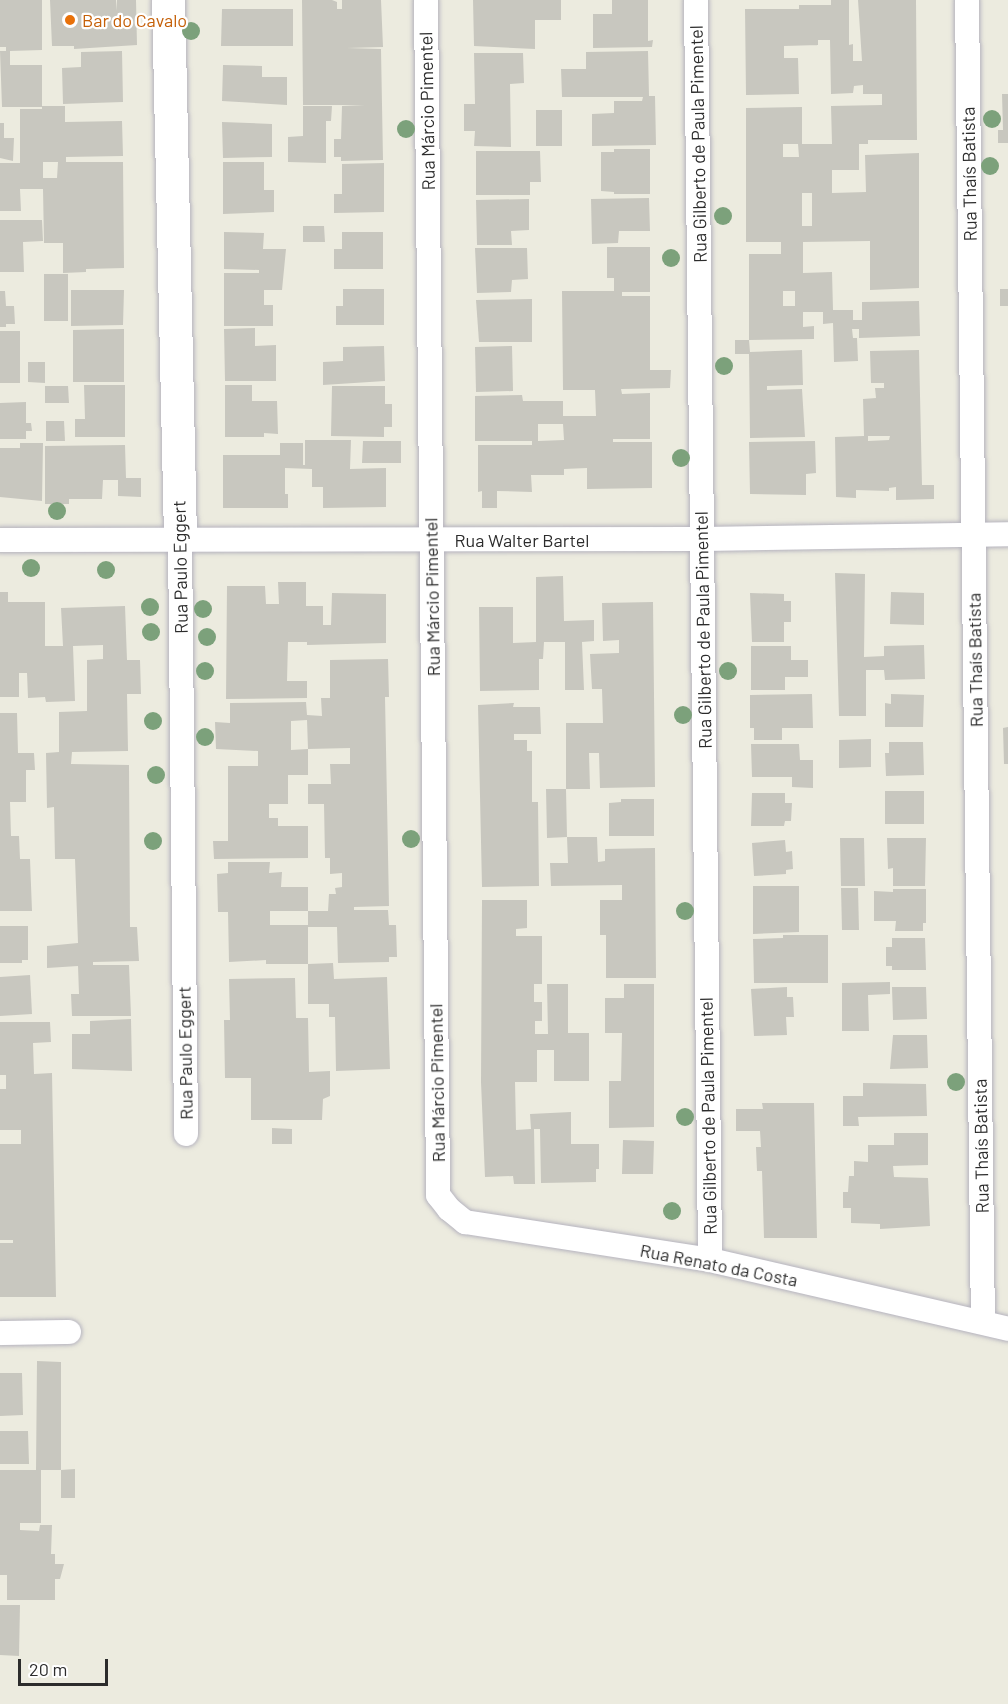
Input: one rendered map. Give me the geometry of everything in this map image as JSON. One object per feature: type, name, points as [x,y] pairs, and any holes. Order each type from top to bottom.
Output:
[{"type":"street","name":"Rua Paulo Eggert","points":[[168,0],[180,539],[186,1134]]},
{"type":"street","name":"Rua Márcio Pimentel","points":[[426,0],[438,1194]]},
{"type":"street","name":"Rua Gilberto de Paula Pimentel","points":[[696,0],[710,1260]]},
{"type":"street","name":"Rua Thaís Batista","points":[[967,0],[983,1321]]},
{"type":"street","name":"Rua Walter Bartel","points":[[0,540],[702,539],[1008,534]]},
{"type":"street","name":"Rua Renato da Costa","points":[[438,1194],[449,1209],[465,1222],[710,1260],[983,1321],[1008,1329]]},
{"type":"street","points":[[0,1333],[69,1332]]},
{"type":"building","points":[[0,0],[42,0],[42,50],[10,51],[10,65],[42,65],[42,107],[2,107],[0,51],[6,51],[6,47],[0,47]]},
{"type":"building","points":[[50,0],[116,0],[116,11],[117,0],[136,0],[137,45],[74,49],[74,46],[52,46]]},
{"type":"building","points":[[302,0],[332,0],[337,2],[337,9],[342,9],[342,0],[381,0],[383,47],[347,48],[381,49],[383,160],[341,161],[341,157],[334,157],[334,139],[341,139],[342,106],[365,105],[303,105]]},
{"type":"building","points":[[473,0],[561,0],[561,20],[535,20],[535,49],[474,46]]},
{"type":"building","points":[[612,0],[648,0],[648,41],[653,40],[652,47],[593,48],[593,14],[612,14]]},
{"type":"building","points":[[831,0],[849,0],[849,45],[853,44],[853,61],[862,61],[858,0],[916,0],[917,140],[868,140],[868,144],[859,144],[859,170],[832,170],[832,193],[866,192],[865,155],[919,153],[919,288],[870,290],[870,241],[803,242],[803,273],[832,272],[833,310],[853,310],[853,320],[862,320],[862,302],[919,301],[920,336],[859,338],[859,329],[852,329],[853,338],[857,338],[858,361],[834,362],[833,323],[823,324],[823,312],[803,312],[803,327],[814,326],[814,339],[749,340],[749,254],[781,254],[781,242],[746,242],[746,108],[802,107],[802,144],[832,144],[831,106],[882,105],[882,94],[863,94],[863,85],[854,86],[853,93],[831,94],[830,40],[818,40],[818,45],[784,46],[784,58],[798,58],[799,94],[746,95],[745,9],[799,9],[799,5],[831,5]],"holes":[[[783,144],[798,144],[799,157],[783,157]],[[802,193],[812,193],[812,226],[802,226]],[[783,291],[795,291],[795,306],[783,306]]]},
{"type":"building","points":[[222,9],[293,9],[293,46],[221,46]]},
{"type":"building","points":[[122,51],[123,102],[63,104],[62,68],[81,67],[81,52]]},
{"type":"building","points":[[648,51],[649,96],[655,96],[656,145],[592,146],[592,114],[614,113],[614,101],[642,101],[643,97],[562,97],[561,69],[586,69],[586,52]]},
{"type":"building","points":[[474,53],[523,53],[524,83],[510,84],[511,147],[474,146],[475,131],[464,131],[464,104],[475,104]]},
{"type":"building","points":[[223,65],[262,66],[262,77],[287,77],[287,105],[222,101]]},
{"type":"building","points":[[1002,94],[1008,94],[1008,143],[998,143],[998,130],[1003,130]]},
{"type":"building","points":[[42,106],[65,106],[65,122],[122,121],[123,156],[66,157],[66,162],[123,162],[124,268],[86,269],[86,272],[63,273],[63,243],[44,243],[43,189],[20,189],[21,211],[0,211],[0,163],[20,163],[20,109],[42,109]],"holes":[[[43,162],[58,162],[57,178],[43,178]]]},
{"type":"building","points":[[303,106],[332,106],[331,121],[326,121],[326,163],[288,162],[288,137],[303,136]]},
{"type":"building","points":[[536,110],[562,110],[562,146],[536,146]]},
{"type":"building","points":[[222,122],[272,124],[272,157],[223,158]]},
{"type":"building","points":[[0,123],[4,123],[4,138],[14,138],[13,161],[0,158]]},
{"type":"building","points":[[614,149],[650,149],[650,194],[614,194],[614,192],[601,191],[601,152],[614,152]]},
{"type":"building","points":[[476,151],[540,151],[541,182],[530,182],[530,195],[476,195]]},
{"type":"building","points":[[223,162],[264,162],[264,190],[274,190],[274,212],[223,214]]},
{"type":"building","points":[[384,163],[384,212],[334,213],[334,194],[342,194],[342,164]]},
{"type":"building","points":[[649,198],[650,231],[619,231],[618,243],[592,244],[591,199]]},
{"type":"building","points":[[529,199],[529,230],[511,231],[512,245],[477,245],[476,200]]},
{"type":"building","points":[[0,220],[42,220],[43,241],[23,242],[24,272],[0,272]]},
{"type":"building","points":[[303,226],[324,226],[325,242],[303,242]]},
{"type":"building","points":[[224,232],[264,233],[263,249],[286,249],[282,290],[264,290],[264,305],[273,305],[273,326],[224,326],[224,273],[259,273],[259,270],[224,269]]},
{"type":"building","points":[[342,232],[383,232],[383,269],[334,269],[334,249],[342,249]]},
{"type":"building","points":[[607,247],[650,247],[650,292],[622,292],[622,296],[650,296],[650,370],[671,370],[670,388],[621,389],[622,394],[650,393],[650,439],[613,439],[613,442],[652,442],[652,488],[587,489],[587,468],[564,469],[564,475],[531,475],[532,492],[497,491],[497,508],[482,508],[482,491],[478,492],[478,445],[532,445],[532,441],[475,441],[475,396],[522,395],[523,401],[563,401],[563,416],[596,416],[595,390],[563,390],[562,291],[614,291],[614,278],[607,278]],"holes":[[[538,424],[563,424],[564,440],[538,441]]]},
{"type":"building","points":[[475,248],[527,248],[528,279],[512,280],[511,292],[477,293]]},
{"type":"building","points":[[44,274],[68,274],[68,321],[44,321]]},
{"type":"building","points":[[343,289],[384,289],[384,325],[336,325],[336,306],[343,306]]},
{"type":"building","points":[[1000,289],[1008,289],[1008,306],[1000,306]]},
{"type":"building","points":[[71,290],[124,290],[123,325],[71,326]]},
{"type":"building","points":[[0,291],[5,291],[6,306],[14,306],[15,324],[6,324],[6,327],[0,327]]},
{"type":"building","points":[[532,299],[532,342],[479,342],[476,300]]},
{"type":"building","points":[[255,328],[255,346],[276,345],[276,381],[225,381],[224,329]]},
{"type":"building","points":[[124,329],[124,382],[73,382],[73,330]]},
{"type":"building","points":[[0,331],[20,331],[20,383],[0,383]]},
{"type":"building","points":[[735,340],[749,340],[750,352],[802,350],[803,385],[767,386],[767,390],[802,389],[805,437],[750,438],[749,354],[735,354]]},
{"type":"building","points":[[384,346],[385,381],[323,385],[323,362],[343,361],[343,347]]},
{"type":"building","points":[[512,346],[513,391],[476,392],[475,347]]},
{"type":"building","points":[[919,350],[922,485],[934,485],[934,499],[896,500],[896,487],[889,488],[889,491],[856,490],[856,498],[836,497],[835,437],[864,436],[863,399],[876,398],[875,388],[884,388],[884,383],[871,383],[870,351]],"holes":[[[868,436],[890,436],[889,440],[868,441]]]},
{"type":"building","points":[[28,362],[45,362],[45,383],[28,382]]},
{"type":"building","points":[[84,385],[125,385],[125,437],[75,437],[75,419],[85,419]]},
{"type":"building","points":[[225,385],[252,385],[252,401],[277,401],[278,434],[264,433],[264,437],[225,437]]},
{"type":"building","points":[[45,386],[68,386],[69,403],[45,403]]},
{"type":"building","points":[[332,386],[385,386],[385,404],[392,404],[392,427],[384,427],[384,437],[331,436]]},
{"type":"building","points":[[26,402],[26,423],[31,423],[32,431],[26,431],[26,439],[0,439],[0,403]]},
{"type":"building","points":[[46,421],[64,421],[65,441],[46,441]]},
{"type":"building","points":[[305,440],[351,440],[350,469],[386,468],[386,507],[323,508],[323,487],[312,487],[312,469],[285,468],[285,494],[288,494],[288,508],[223,508],[223,455],[280,455],[280,443],[303,443],[303,465],[305,465]]},
{"type":"building","points":[[363,441],[401,441],[401,463],[362,463]]},
{"type":"building","points":[[815,441],[816,473],[806,474],[806,495],[750,494],[749,442]]},
{"type":"building","points":[[20,443],[43,443],[42,501],[0,497],[0,448],[20,448]]},
{"type":"building","points":[[125,445],[126,478],[141,478],[141,497],[118,496],[118,480],[103,480],[102,499],[69,499],[69,504],[45,504],[45,446]]},
{"type":"building","points":[[835,573],[865,574],[864,657],[884,656],[884,646],[924,645],[925,679],[885,680],[884,670],[866,670],[866,716],[839,716]]},
{"type":"building","points":[[563,576],[564,621],[594,620],[594,641],[582,642],[584,690],[565,690],[565,642],[544,642],[543,659],[539,659],[539,690],[480,691],[479,607],[513,607],[513,643],[536,642],[536,577]]},
{"type":"building","points":[[278,582],[306,582],[306,606],[323,606],[323,625],[331,625],[332,593],[386,594],[386,643],[307,645],[307,642],[288,642],[287,681],[307,681],[307,698],[226,699],[227,586],[265,586],[266,604],[279,604]]},
{"type":"building","points":[[0,592],[8,592],[8,602],[45,602],[45,646],[63,646],[61,608],[125,606],[127,660],[140,660],[141,694],[127,694],[128,751],[72,752],[71,764],[129,765],[130,927],[137,927],[139,961],[93,962],[93,965],[129,965],[131,1016],[72,1016],[71,994],[79,994],[78,966],[47,968],[47,946],[78,943],[75,859],[55,859],[54,807],[47,808],[46,753],[59,752],[59,712],[87,711],[87,660],[103,659],[103,645],[73,646],[75,701],[46,702],[45,697],[28,698],[27,673],[19,673],[19,697],[0,697]]},
{"type":"building","points":[[891,592],[924,593],[924,625],[890,624]]},
{"type":"building","points":[[750,593],[784,594],[784,601],[791,601],[791,622],[784,622],[784,642],[752,642]]},
{"type":"building","points":[[653,602],[655,787],[600,788],[599,753],[589,753],[590,789],[566,789],[566,723],[603,723],[602,689],[592,689],[590,654],[619,653],[619,640],[603,641],[602,603]]},
{"type":"building","points":[[751,646],[791,646],[791,660],[808,660],[808,677],[785,677],[785,690],[751,690]]},
{"type":"building","points":[[388,659],[389,697],[385,697],[389,906],[354,907],[354,910],[388,910],[389,925],[396,925],[397,957],[389,957],[389,962],[338,963],[337,927],[308,927],[308,964],[266,964],[266,960],[229,962],[228,912],[218,912],[217,874],[228,873],[228,862],[270,862],[269,873],[282,872],[281,887],[308,887],[308,911],[328,911],[329,894],[336,894],[335,888],[342,887],[342,873],[330,874],[330,858],[325,858],[324,804],[308,804],[308,784],[331,784],[330,764],[350,764],[350,748],[308,749],[308,775],[288,775],[288,804],[269,804],[269,818],[278,818],[278,826],[308,826],[308,858],[214,859],[213,841],[228,841],[228,766],[258,766],[258,751],[216,749],[215,722],[230,723],[230,703],[306,702],[307,715],[322,716],[321,698],[330,698],[330,660]],"holes":[[[307,720],[308,749],[291,750],[291,721]],[[270,911],[308,911],[308,925],[270,925]]]},
{"type":"building","points":[[812,694],[813,728],[782,728],[782,740],[754,740],[754,728],[750,728],[750,695]]},
{"type":"building","points":[[891,694],[924,695],[923,727],[885,727],[885,703],[891,704]]},
{"type":"building","points":[[514,703],[513,707],[540,707],[541,734],[514,734],[514,740],[527,740],[527,751],[532,751],[532,802],[538,802],[539,886],[482,887],[478,705]]},
{"type":"building","points":[[0,713],[17,713],[18,753],[34,753],[35,770],[26,770],[26,802],[10,802],[11,836],[19,836],[20,859],[30,859],[32,911],[0,911]]},
{"type":"building","points":[[1008,727],[1008,764],[1004,764],[1003,728]]},
{"type":"building","points":[[871,739],[871,767],[839,768],[839,740]]},
{"type":"building","points":[[889,742],[923,742],[924,775],[886,776],[885,753],[889,753]]},
{"type":"building","points":[[751,744],[799,744],[800,760],[813,760],[813,788],[792,787],[792,777],[752,777]]},
{"type":"building","points":[[546,789],[566,789],[567,837],[547,838]]},
{"type":"building","points":[[885,791],[924,791],[924,824],[885,824]]},
{"type":"building","points":[[752,793],[785,793],[785,803],[792,803],[791,821],[785,821],[784,826],[751,826]]},
{"type":"building","points":[[621,799],[654,799],[654,836],[609,836],[609,803],[621,802]]},
{"type":"building","points":[[567,837],[597,837],[598,862],[605,861],[605,849],[655,848],[656,978],[606,978],[606,935],[600,935],[600,900],[622,900],[622,885],[551,886],[550,863],[568,863]]},
{"type":"building","points":[[840,838],[864,838],[865,886],[841,886]]},
{"type":"building","points":[[887,838],[926,838],[925,886],[893,886],[893,868],[888,869]]},
{"type":"building","points":[[785,840],[786,852],[792,851],[793,869],[786,870],[786,874],[754,876],[752,843]]},
{"type":"building","points":[[753,886],[799,886],[799,932],[753,934]]},
{"type":"building","points":[[841,888],[858,888],[859,930],[842,930]]},
{"type":"building","points":[[893,889],[926,889],[926,923],[923,923],[923,931],[895,931],[896,921],[874,921],[874,891],[893,892]]},
{"type":"building","points":[[482,900],[527,900],[527,928],[516,929],[516,936],[542,936],[542,984],[534,984],[534,1002],[542,1002],[542,1021],[535,1021],[535,1034],[548,1034],[547,984],[568,984],[568,1033],[589,1033],[589,1081],[554,1081],[554,1050],[537,1050],[537,1082],[515,1082],[516,1130],[531,1129],[530,1114],[571,1112],[571,1144],[599,1144],[599,1169],[596,1169],[596,1182],[541,1183],[540,1129],[534,1129],[535,1184],[514,1184],[513,1176],[485,1177],[481,1082]]},
{"type":"building","points":[[0,926],[28,926],[28,960],[22,960],[22,963],[0,963]]},
{"type":"building","points":[[783,935],[828,935],[828,983],[754,983],[753,939],[783,938]]},
{"type":"building","points":[[892,938],[925,938],[926,970],[892,970],[892,966],[886,966],[886,947],[892,947]]},
{"type":"building","points":[[333,963],[334,979],[387,977],[390,1069],[336,1071],[335,1017],[329,1017],[329,1004],[308,1004],[308,964]]},
{"type":"building","points":[[30,975],[32,1014],[0,1016],[0,977]]},
{"type":"building","points":[[295,978],[296,1018],[308,1018],[309,1072],[330,1071],[330,1096],[323,1099],[322,1120],[251,1120],[251,1078],[225,1078],[224,1020],[230,1020],[229,979]]},
{"type":"building","points":[[890,982],[890,994],[868,995],[869,1031],[842,1031],[842,983]]},
{"type":"building","points":[[624,984],[654,984],[654,1127],[609,1128],[609,1081],[621,1081],[622,1033],[605,1033],[605,998],[624,998]]},
{"type":"building","points":[[787,987],[787,997],[793,997],[794,1017],[786,1017],[787,1035],[754,1036],[751,989]]},
{"type":"building","points":[[892,987],[926,987],[927,1019],[893,1020]]},
{"type":"building","points":[[131,1019],[132,1071],[72,1069],[72,1034],[90,1034],[90,1021]]},
{"type":"building","points":[[0,1022],[50,1022],[51,1042],[33,1043],[34,1074],[52,1073],[56,1297],[0,1297],[0,1243],[13,1243],[13,1240],[0,1240],[0,1144],[21,1144],[21,1130],[0,1130],[0,1089],[6,1089],[6,1075],[0,1075]]},
{"type":"building","points":[[893,1035],[927,1035],[928,1068],[890,1069]]},
{"type":"building","points":[[863,1083],[926,1084],[927,1116],[858,1117],[859,1126],[843,1126],[843,1096],[863,1096]]},
{"type":"building","points":[[762,1103],[814,1103],[817,1238],[764,1238],[762,1171],[757,1171],[756,1147],[761,1147],[760,1131],[736,1131],[736,1109],[763,1109]]},
{"type":"building","points":[[272,1128],[292,1129],[292,1144],[272,1144]]},
{"type":"building","points":[[894,1133],[928,1133],[928,1165],[893,1166],[894,1177],[928,1178],[930,1226],[880,1229],[880,1224],[851,1223],[851,1208],[843,1208],[843,1192],[848,1192],[849,1176],[854,1176],[854,1161],[868,1162],[868,1145],[894,1145]]},
{"type":"building","points":[[623,1140],[654,1141],[653,1174],[622,1174]]},
{"type":"building","points":[[37,1361],[61,1362],[61,1470],[41,1470],[41,1523],[20,1523],[20,1530],[39,1531],[40,1525],[52,1525],[51,1554],[55,1554],[55,1564],[64,1564],[60,1579],[55,1579],[55,1600],[7,1600],[7,1575],[0,1575],[0,1470],[36,1470]]},
{"type":"building","points":[[0,1373],[22,1373],[23,1415],[0,1416]]},
{"type":"building","points":[[0,1431],[28,1431],[29,1464],[0,1464]]},
{"type":"building","points":[[75,1469],[75,1498],[61,1498],[61,1470]]},
{"type":"building","points":[[0,1605],[20,1605],[19,1656],[0,1655]]},
{"type":"place","name":"Bar do Cavalo","points":[[70,20]]}]
